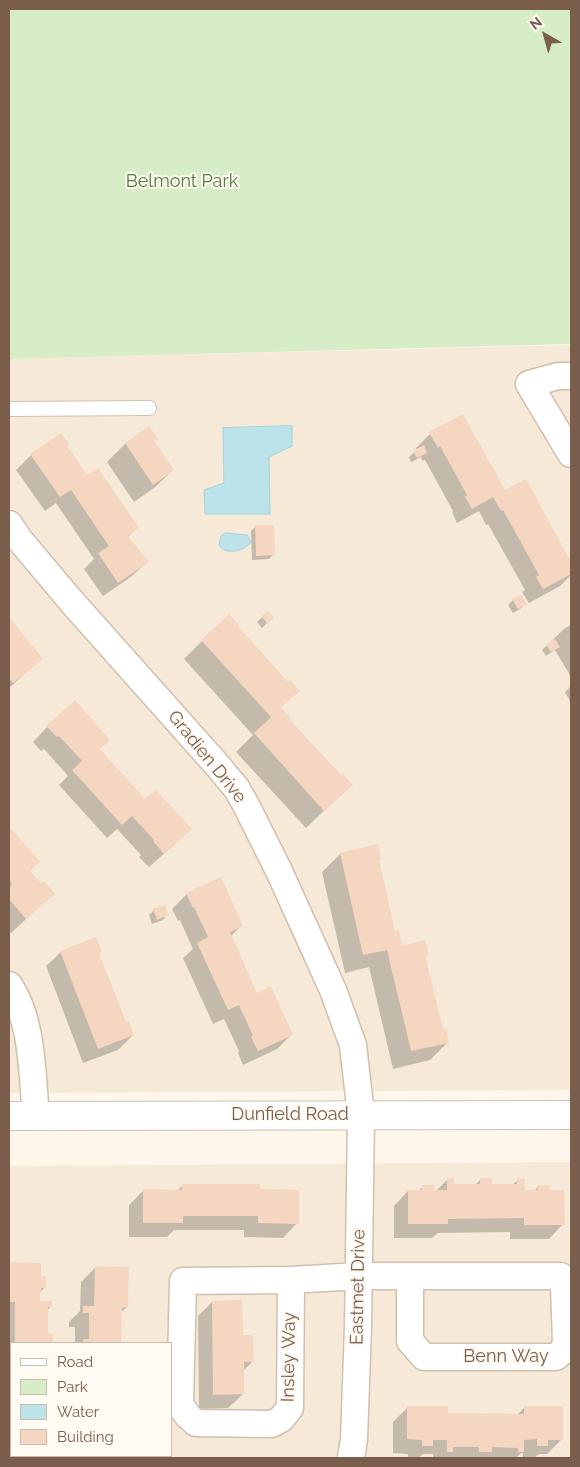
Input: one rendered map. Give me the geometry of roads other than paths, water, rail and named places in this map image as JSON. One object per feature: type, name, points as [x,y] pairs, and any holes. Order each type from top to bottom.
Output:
[{"type":"street","points":[[571,376],[558,376],[529,384],[571,454]]},
{"type":"street","name":"Gradien Drive","points":[[9,524],[19,539],[72,602],[237,788],[279,871],[333,990],[353,1045],[361,1115]]},
{"type":"street","points":[[9,985],[21,1012],[28,1039],[36,1116]]},
{"type":"street","name":"Eastmet Drive","points":[[351,1458],[354,1439],[359,1276],[361,1115]]},
{"type":"street","name":"Dunfield Road","points":[[9,1116],[571,1115]]},
{"type":"street","name":"Benn Way","points":[[359,1276],[561,1276],[564,1285],[566,1342],[564,1351],[556,1357],[424,1357],[410,1341],[410,1277]]},
{"type":"street","name":"Insley Way","points":[[291,1280],[290,1408],[281,1419],[272,1424],[196,1423],[180,1405],[183,1281],[291,1280],[359,1276]]},
{"type":"lane","points":[[9,409],[149,408]]},
{"type":"water","points":[[292,426],[292,446],[269,457],[270,514],[205,514],[204,490],[224,483],[223,428]]},
{"type":"water","points":[[226,533],[247,535],[251,542],[240,550],[226,550],[219,545],[221,536]]},
{"type":"park label","name":"Belmont Park","points":[[182,182]]}]
